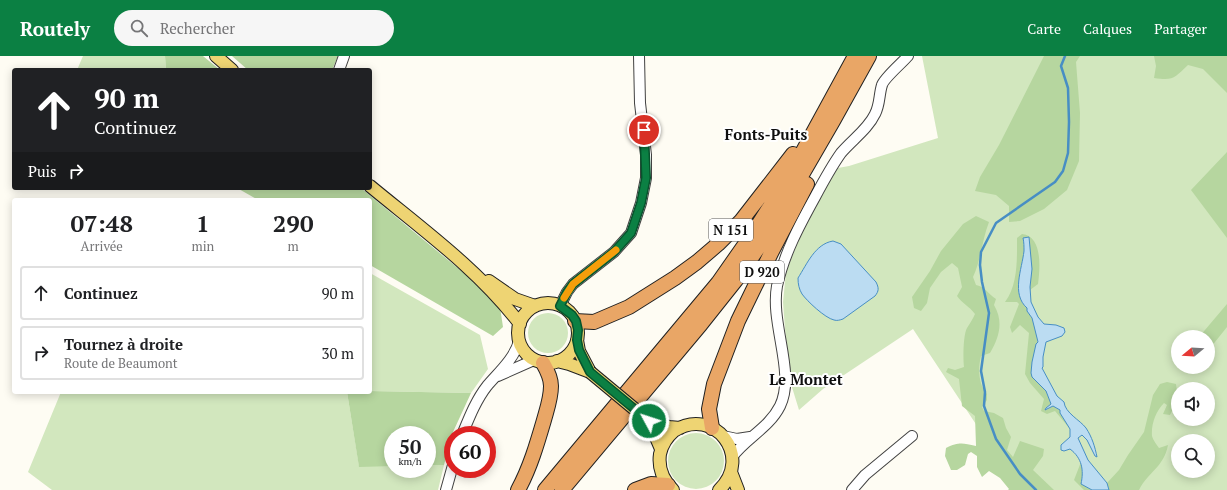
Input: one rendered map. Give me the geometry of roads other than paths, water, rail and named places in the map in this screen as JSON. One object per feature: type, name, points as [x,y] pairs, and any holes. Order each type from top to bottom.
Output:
[{"type":"highway","name":"D 920","points":[[545,490],[718,283],[753,233],[790,175],[855,56]]},
{"type":"highway","name":"D 920","points":[[562,490],[702,324],[736,280],[767,235],[869,56]]},
{"type":"highway","name":"N 151","points":[[576,321],[594,322],[629,307],[675,278],[718,244],[741,221],[788,162],[822,104],[841,82]]},
{"type":"highway","name":"D 920","points":[[717,432],[709,409],[714,384],[738,321],[772,251],[813,173],[833,121]]},
{"type":"highway","points":[[518,490],[525,477],[537,444],[549,403],[551,386],[549,375],[539,361]]},
{"type":"highway","points":[[635,490],[651,484],[670,488]]},
{"type":"main road","points":[[216,56],[230,68]]},
{"type":"main road","points":[[372,188],[466,266],[507,307],[520,324]]},
{"type":"main road","points":[[466,266],[515,299],[535,306]]},
{"type":"main road","points":[[577,340],[573,349],[562,360],[553,363],[539,361],[524,351],[519,341],[518,334],[523,317],[535,306],[543,304],[560,306],[572,315],[576,321],[579,350],[590,372]]},
{"type":"main road","points":[[557,361],[590,372],[649,421],[669,427],[680,428]]},
{"type":"main road","points":[[649,421],[661,449]]},
{"type":"main road","points":[[670,488],[661,474],[659,462],[661,449],[665,440],[672,433],[680,428],[696,424],[717,432],[731,449],[731,472],[728,479],[719,490]]},
{"type":"main road","points":[[731,472],[738,490]]},
{"type":"street","points":[[340,68],[344,56]]},
{"type":"street","points":[[560,306],[573,284],[614,252],[631,233],[641,203],[646,178],[646,155],[640,103],[639,56]]},
{"type":"street","points":[[732,456],[741,446],[768,423],[780,407],[784,392],[784,372],[776,302],[779,278],[796,231],[830,168],[842,152],[876,114],[883,81],[908,56]]},
{"type":"street","points":[[466,426],[473,408],[487,386],[498,376],[517,349],[519,341]]},
{"type":"street","points":[[498,376],[528,361],[539,361]]},
{"type":"street","points":[[717,432],[733,439],[741,439],[755,434]]},
{"type":"street","points":[[852,490],[865,474],[912,436]]},
{"type":"street","points":[[446,490],[449,478]]},
{"type":"water","points":[[1029,237],[1032,269],[1030,287],[1031,302],[1038,317],[1044,324],[1056,325],[1064,328],[1065,332],[1062,336],[1046,342],[1042,368],[1057,396],[1064,402],[1067,410],[1088,431],[1097,457],[1095,456],[1087,440],[1082,435],[1078,438],[1088,460],[1107,483],[1109,490],[1092,490],[1081,484],[1082,469],[1080,460],[1070,449],[1064,451],[1061,450],[1061,445],[1070,437],[1070,429],[1060,413],[1060,410],[1053,406],[1045,410],[1051,404],[1046,391],[1032,377],[1032,362],[1036,344],[1038,342],[1032,318],[1022,302],[1018,289],[1024,251],[1023,238]]},
{"type":"water","points":[[833,241],[841,244],[876,282],[878,288],[875,296],[843,319],[837,320],[830,319],[808,301],[801,292],[798,280],[808,261],[816,250]]},
{"type":"waterway","points":[[1036,490],[1020,474],[996,439],[984,406],[985,392],[981,371],[989,313],[980,265],[981,252],[996,223],[1055,182],[1063,171],[1068,153],[1069,122],[1068,88],[1061,66],[1065,56]]},
{"type":"district","name":"Fonts-Puits","points":[[766,135]]},
{"type":"district","name":"Le Montet","points":[[806,380]]}]
